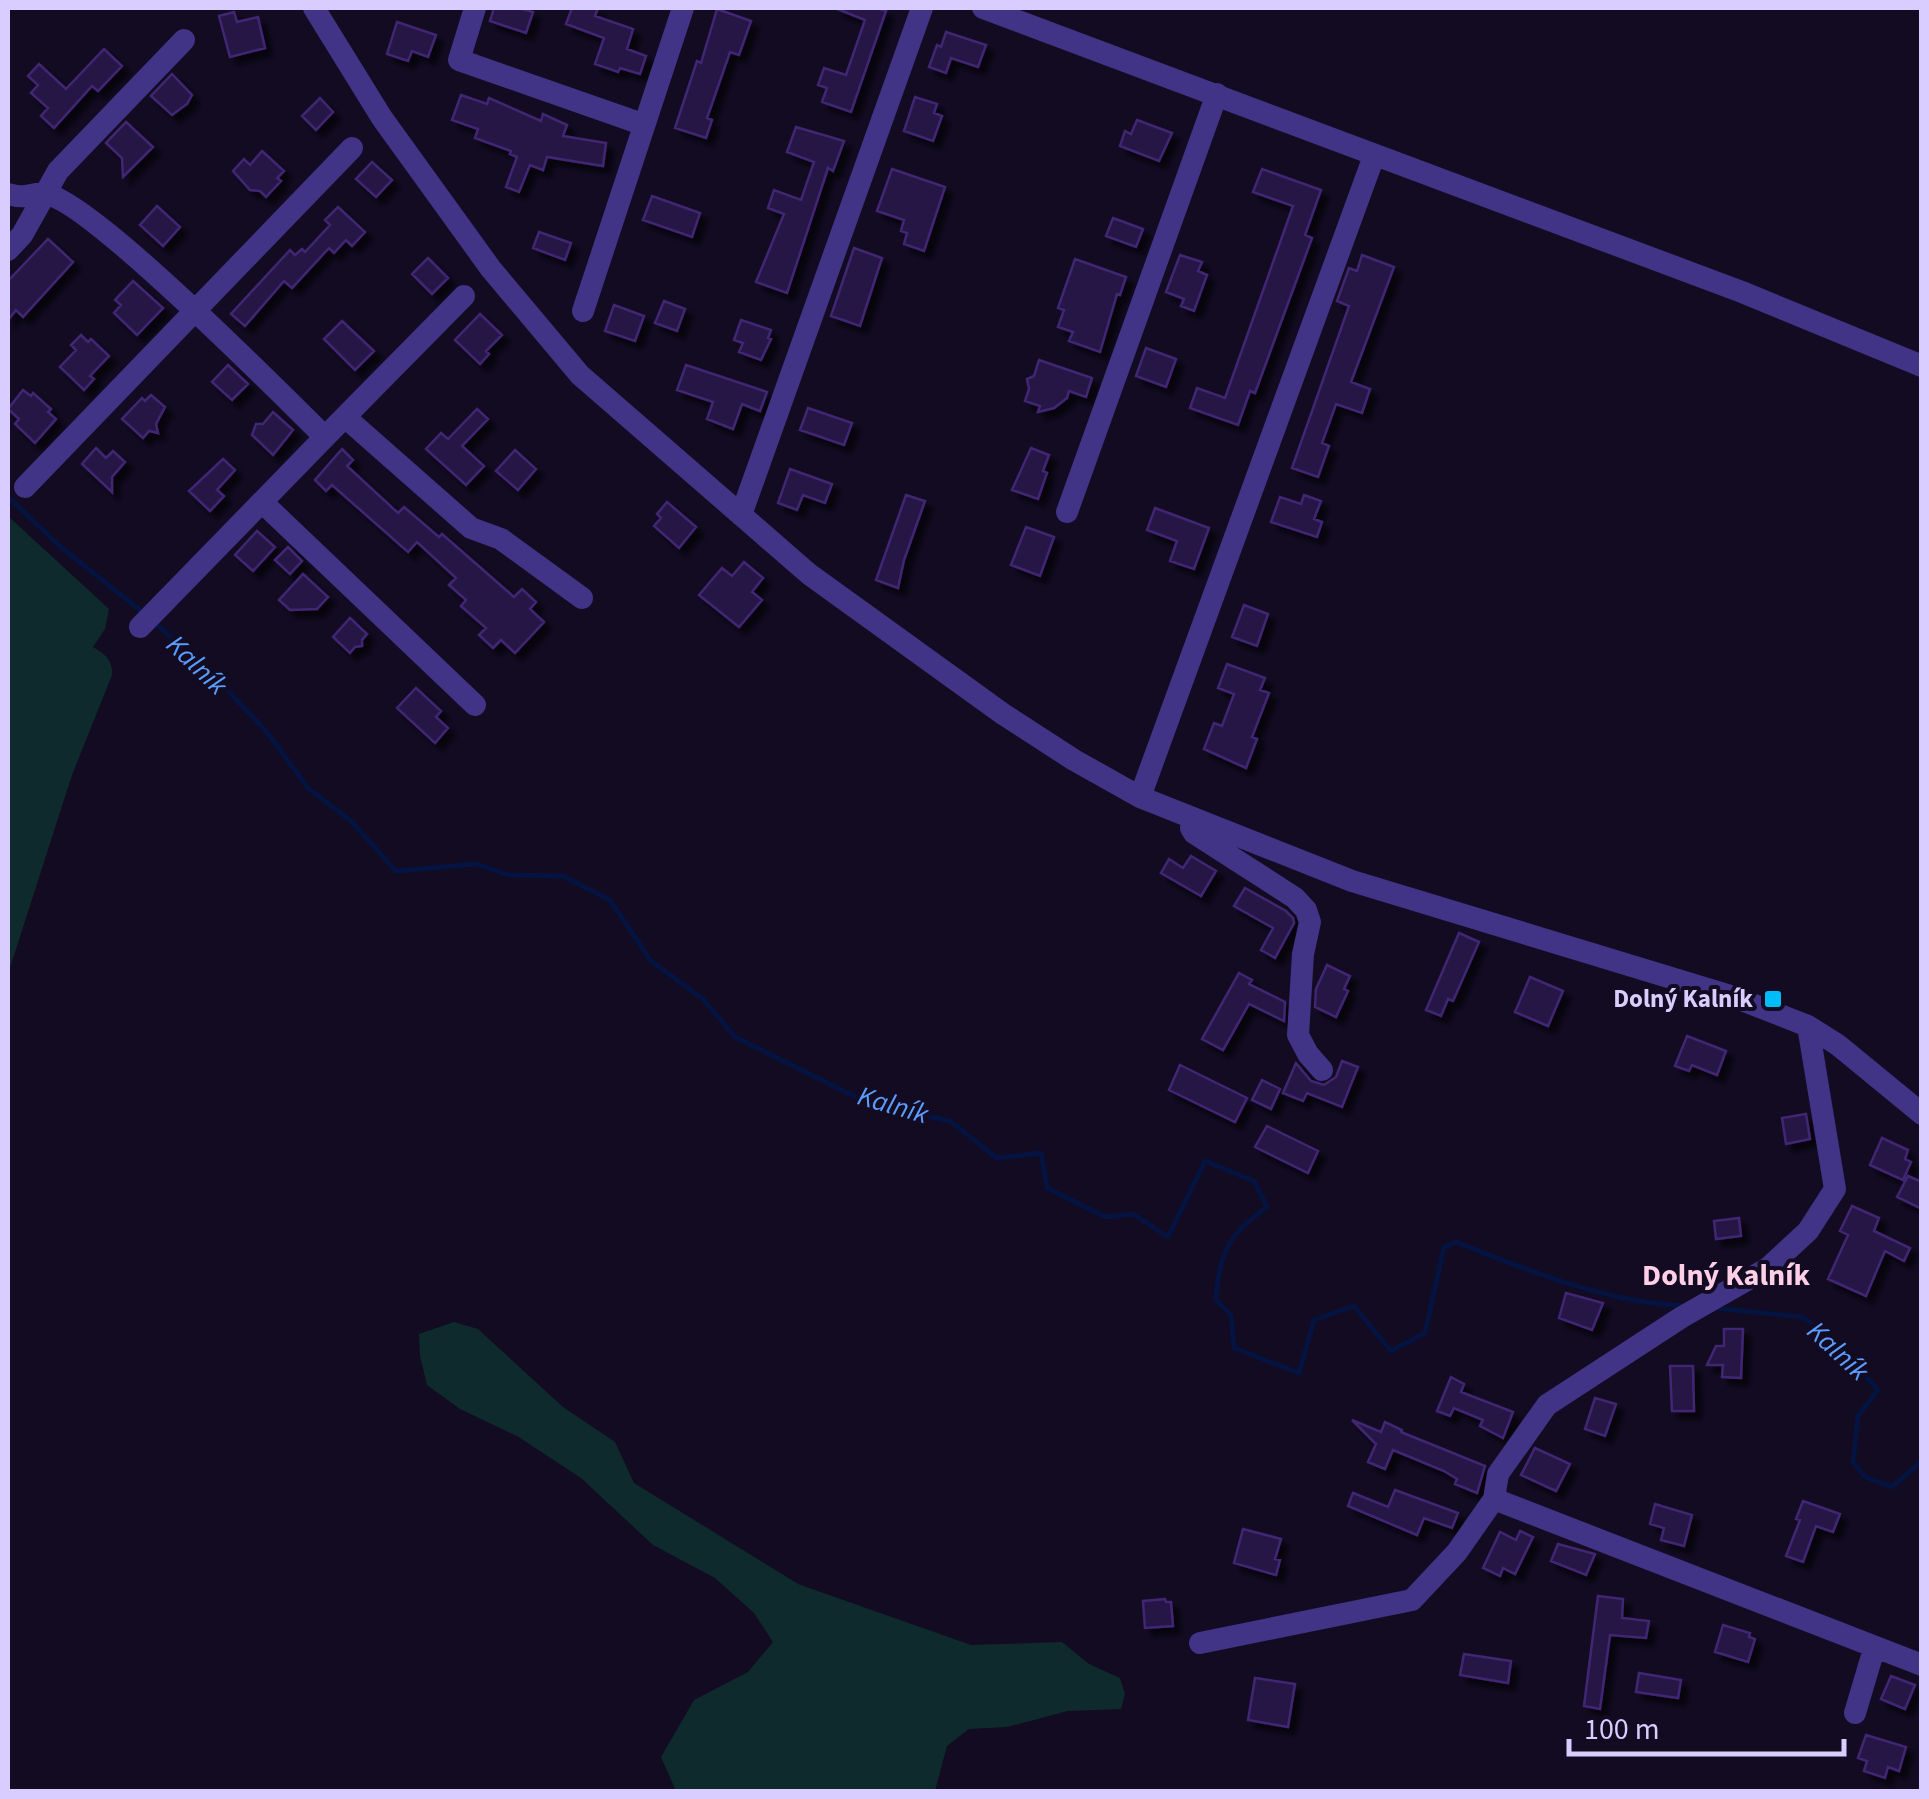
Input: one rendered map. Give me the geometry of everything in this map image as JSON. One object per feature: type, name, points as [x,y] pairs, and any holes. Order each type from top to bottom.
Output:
[{"type":"street","points":[[314,8],[382,118],[491,269],[580,375],[809,574],[1003,714],[1140,797],[1191,819],[1352,881],[1734,996],[1808,1026],[1838,1045],[1922,1114]]},
{"type":"street","points":[[476,8],[459,60],[642,124]]},
{"type":"street","points":[[582,312],[683,8]]},
{"type":"street","points":[[742,516],[922,8]]},
{"type":"street","points":[[983,8],[1742,292],[1922,366]]},
{"type":"street","points":[[8,250],[22,235],[58,172],[184,40]]},
{"type":"street","points":[[1067,512],[1217,94]]},
{"type":"street","points":[[25,488],[352,148]]},
{"type":"street","points":[[1140,797],[1374,156]]},
{"type":"street","points":[[8,194],[24,199],[44,194],[82,212],[194,311],[326,437]]},
{"type":"street","points":[[140,627],[464,296]]},
{"type":"street","points":[[345,417],[471,528],[501,539],[582,598]]},
{"type":"street","points":[[263,504],[474,705]]},
{"type":"street","points":[[1191,819],[1194,833],[1251,867],[1306,910],[1310,922],[1298,992],[1298,1035],[1322,1070]]},
{"type":"street","points":[[1200,1643],[1412,1600],[1457,1552],[1494,1499],[1498,1474],[1547,1405],[1682,1317],[1768,1268],[1808,1231],[1835,1189],[1808,1026]]},
{"type":"street","points":[[1494,1499],[1922,1665]]},
{"type":"street","points":[[1855,1713],[1874,1649]]},
{"type":"green space","points":[[8,516],[109,609],[105,629],[93,647],[107,658],[112,675],[72,775],[8,974]]},
{"type":"green space","points":[[454,1322],[478,1329],[563,1407],[615,1442],[634,1483],[798,1584],[971,1645],[1062,1642],[1089,1664],[1120,1678],[1125,1694],[1121,1709],[1068,1711],[1007,1727],[969,1729],[947,1746],[935,1791],[676,1791],[661,1757],[694,1700],[748,1672],[773,1642],[754,1613],[715,1578],[653,1545],[581,1478],[517,1436],[460,1409],[427,1385],[419,1334]]},
{"type":"building","points":[[494,8],[533,12],[526,33],[490,21]]},
{"type":"building","points":[[572,8],[598,8],[595,16],[633,29],[627,49],[646,56],[640,74],[595,64],[604,38],[566,24]]},
{"type":"building","points":[[835,8],[886,11],[851,112],[822,102],[827,88],[818,85],[824,68],[846,75],[865,20]]},
{"type":"building","points":[[717,9],[751,21],[739,55],[730,52],[707,118],[712,120],[706,138],[675,128]]},
{"type":"building","points":[[234,12],[237,22],[258,17],[265,48],[230,57],[219,16]]},
{"type":"building","points":[[397,22],[436,35],[428,57],[412,51],[408,61],[387,54]]},
{"type":"building","points":[[946,32],[986,45],[978,67],[951,58],[946,73],[929,67]]},
{"type":"building","points":[[104,49],[122,66],[98,91],[92,86],[54,128],[41,116],[48,108],[31,93],[38,85],[28,76],[39,64],[66,89]]},
{"type":"building","points":[[172,74],[192,95],[172,115],[151,96]]},
{"type":"building","points":[[461,95],[487,104],[489,98],[541,121],[543,114],[567,125],[563,136],[606,143],[603,166],[547,157],[543,170],[530,165],[519,192],[506,187],[517,157],[475,138],[478,129],[452,120]]},
{"type":"building","points":[[915,97],[937,104],[934,113],[942,116],[933,141],[904,131]]},
{"type":"building","points":[[320,98],[333,112],[316,130],[302,116]]},
{"type":"building","points":[[1137,120],[1172,133],[1159,161],[1120,146],[1125,131],[1131,134]]},
{"type":"building","points":[[126,122],[153,147],[123,177],[122,158],[106,143]]},
{"type":"building","points":[[796,127],[844,141],[833,171],[828,168],[787,293],[756,282],[784,214],[768,208],[774,190],[801,200],[814,162],[787,152]]},
{"type":"building","points":[[262,151],[284,171],[277,178],[281,181],[266,197],[260,191],[250,190],[233,171],[244,159],[250,165]]},
{"type":"building","points":[[372,162],[392,180],[376,197],[356,179]]},
{"type":"building","points":[[892,169],[945,187],[924,251],[904,244],[904,220],[877,211]]},
{"type":"building","points":[[1262,169],[1321,190],[1305,235],[1312,238],[1255,393],[1250,391],[1238,425],[1190,408],[1197,388],[1225,398],[1293,206],[1253,192]]},
{"type":"building","points":[[652,196],[700,213],[692,237],[643,220]]},
{"type":"building","points":[[157,206],[180,227],[163,246],[140,225]]},
{"type":"building","points":[[338,207],[365,232],[352,246],[346,240],[334,253],[329,248],[292,288],[284,281],[245,326],[231,314],[290,250],[295,255],[302,249],[305,252],[330,225],[325,220]]},
{"type":"building","points":[[1113,218],[1143,229],[1136,247],[1106,236]]},
{"type":"building","points":[[539,232],[571,243],[565,260],[533,248]]},
{"type":"building","points":[[48,239],[73,262],[23,317],[16,310],[8,320],[8,281]]},
{"type":"building","points":[[854,248],[882,258],[860,326],[831,316]]},
{"type":"building","points":[[1180,255],[1202,262],[1198,271],[1207,275],[1194,311],[1181,306],[1184,299],[1166,292]]},
{"type":"building","points":[[1362,255],[1394,267],[1351,382],[1370,389],[1362,413],[1336,404],[1322,443],[1329,446],[1318,477],[1292,468],[1349,306],[1337,301],[1349,268],[1357,271]]},
{"type":"building","points":[[428,258],[448,278],[432,294],[412,274]]},
{"type":"building","points":[[1075,259],[1126,277],[1100,352],[1069,341],[1073,332],[1058,327],[1064,310],[1058,308]]},
{"type":"building","points":[[133,281],[163,308],[137,335],[114,313],[121,305],[115,300]]},
{"type":"building","points":[[664,301],[685,309],[677,331],[655,323]]},
{"type":"building","points":[[614,305],[644,316],[635,341],[605,331]]},
{"type":"building","points":[[480,314],[502,335],[486,351],[489,354],[480,364],[455,340]]},
{"type":"building","points":[[741,320],[771,330],[761,360],[739,352],[743,343],[734,340]]},
{"type":"building","points":[[342,321],[374,351],[355,370],[324,339]]},
{"type":"building","points":[[81,335],[109,356],[90,376],[94,379],[84,390],[60,367],[76,350],[71,345]]},
{"type":"building","points":[[1146,348],[1176,359],[1166,387],[1136,376]]},
{"type":"building","points":[[1039,360],[1092,378],[1086,397],[1069,391],[1067,398],[1054,408],[1038,412],[1040,406],[1025,401],[1027,379],[1034,376]]},
{"type":"building","points":[[228,365],[248,384],[232,400],[212,382]]},
{"type":"building","points":[[686,365],[767,392],[760,411],[742,404],[733,429],[707,419],[713,402],[677,390]]},
{"type":"building","points":[[23,390],[31,396],[33,393],[56,419],[35,443],[15,424],[19,419],[8,409]]},
{"type":"building","points":[[151,395],[165,407],[156,424],[158,433],[149,431],[143,438],[122,419],[142,398],[145,401]]},
{"type":"building","points":[[808,408],[852,423],[844,445],[800,430]]},
{"type":"building","points":[[477,409],[488,419],[462,446],[484,466],[466,485],[426,449],[441,433],[448,439]]},
{"type":"building","points":[[273,412],[293,430],[273,455],[252,435],[256,424],[263,424]]},
{"type":"building","points":[[96,448],[106,458],[113,451],[125,462],[112,477],[112,492],[82,464]]},
{"type":"building","points":[[1031,448],[1049,455],[1038,499],[1012,490]]},
{"type":"building","points":[[342,449],[353,460],[347,466],[398,513],[404,507],[439,537],[442,534],[514,597],[522,589],[536,602],[530,609],[544,622],[515,653],[501,640],[493,648],[479,635],[486,628],[461,606],[466,600],[449,585],[456,578],[417,542],[408,552],[332,485],[326,491],[315,480]]},
{"type":"building","points":[[515,450],[536,469],[518,490],[496,471]]},
{"type":"building","points":[[223,459],[235,470],[217,490],[224,496],[210,511],[189,491]]},
{"type":"building","points":[[790,469],[832,484],[825,503],[803,495],[797,510],[778,503]]},
{"type":"building","points":[[906,495],[925,501],[898,588],[876,580]]},
{"type":"building","points":[[1304,495],[1321,501],[1314,519],[1322,522],[1317,537],[1271,522],[1280,497],[1301,504]]},
{"type":"building","points":[[667,502],[696,527],[679,548],[654,526],[661,518],[657,514]]},
{"type":"building","points":[[1155,508],[1209,528],[1194,569],[1170,561],[1177,541],[1147,530]]},
{"type":"building","points":[[1026,527],[1054,537],[1040,576],[1011,565]]},
{"type":"building","points":[[257,531],[275,547],[253,571],[235,555]]},
{"type":"building","points":[[288,547],[302,561],[290,574],[275,560]]},
{"type":"building","points":[[744,562],[763,578],[752,592],[762,600],[739,627],[699,595],[722,568],[732,576]]},
{"type":"building","points":[[303,574],[328,597],[317,609],[290,610],[279,600]]},
{"type":"building","points":[[1244,605],[1268,614],[1257,646],[1232,637]]},
{"type":"building","points":[[350,618],[367,634],[362,646],[350,653],[333,637]]},
{"type":"building","points":[[1227,664],[1265,678],[1260,690],[1269,693],[1252,737],[1257,739],[1246,768],[1204,749],[1214,723],[1222,726],[1234,694],[1218,688]]},
{"type":"building","points":[[416,688],[441,711],[436,717],[448,728],[435,743],[397,708]]},
{"type":"building","points":[[1191,856],[1216,871],[1201,896],[1161,873],[1169,859],[1183,868]]},
{"type":"building","points":[[1245,888],[1293,918],[1275,958],[1261,950],[1273,928],[1234,906]]},
{"type":"building","points":[[1459,933],[1479,942],[1453,1001],[1448,999],[1441,1016],[1426,1010]]},
{"type":"building","points":[[1327,965],[1350,976],[1336,1017],[1315,1007],[1316,989]]},
{"type":"building","points":[[1239,973],[1252,980],[1249,984],[1285,1002],[1284,1021],[1249,1004],[1223,1050],[1202,1039]]},
{"type":"building","points":[[1530,977],[1563,991],[1548,1026],[1515,1012]]},
{"type":"building","points":[[1687,1036],[1726,1051],[1717,1075],[1692,1065],[1689,1071],[1675,1066]]},
{"type":"building","points":[[1342,1061],[1358,1067],[1342,1107],[1307,1093],[1303,1101],[1283,1093],[1296,1063],[1311,1081],[1324,1085],[1336,1077]]},
{"type":"building","points":[[1180,1065],[1247,1098],[1235,1122],[1169,1090]]},
{"type":"building","points":[[1262,1080],[1280,1089],[1271,1109],[1252,1100]]},
{"type":"building","points":[[1806,1114],[1810,1139],[1786,1144],[1782,1118]]},
{"type":"building","points":[[1267,1126],[1318,1151],[1308,1173],[1255,1147]]},
{"type":"building","points":[[1882,1138],[1908,1150],[1905,1159],[1911,1162],[1903,1180],[1870,1165]]},
{"type":"building","points":[[1908,1176],[1922,1182],[1922,1209],[1897,1197]]},
{"type":"building","points":[[1852,1206],[1879,1218],[1874,1231],[1910,1248],[1904,1261],[1885,1251],[1866,1296],[1828,1279],[1848,1235],[1840,1231]]},
{"type":"building","points":[[1739,1218],[1741,1236],[1716,1239],[1714,1221]]},
{"type":"building","points":[[1566,1293],[1603,1303],[1592,1330],[1559,1318]]},
{"type":"building","points":[[1724,1329],[1743,1329],[1741,1378],[1722,1377],[1723,1365],[1707,1365],[1716,1346],[1724,1346]]},
{"type":"building","points":[[1670,1366],[1693,1366],[1694,1411],[1672,1411]]},
{"type":"building","points":[[1451,1377],[1464,1384],[1461,1392],[1513,1412],[1503,1438],[1480,1426],[1483,1420],[1454,1408],[1450,1416],[1437,1411]]},
{"type":"building","points":[[1595,1398],[1616,1404],[1605,1436],[1585,1429]]},
{"type":"building","points":[[1352,1420],[1381,1432],[1385,1422],[1485,1466],[1477,1493],[1455,1484],[1457,1479],[1444,1471],[1393,1450],[1385,1469],[1368,1462],[1376,1444]]},
{"type":"building","points":[[1535,1448],[1570,1464],[1556,1491],[1521,1475]]},
{"type":"building","points":[[1395,1490],[1458,1513],[1452,1528],[1424,1518],[1417,1535],[1348,1506],[1353,1493],[1388,1507]]},
{"type":"building","points":[[1803,1501],[1840,1514],[1833,1532],[1816,1526],[1803,1562],[1786,1556]]},
{"type":"building","points":[[1655,1504],[1692,1515],[1684,1546],[1661,1540],[1664,1528],[1650,1524]]},
{"type":"building","points":[[1243,1529],[1281,1539],[1275,1559],[1280,1560],[1276,1575],[1234,1563]]},
{"type":"building","points":[[1520,1531],[1533,1537],[1515,1574],[1503,1568],[1500,1576],[1483,1568],[1500,1532],[1516,1540]]},
{"type":"building","points":[[1558,1544],[1595,1554],[1586,1575],[1551,1561]]},
{"type":"building","points":[[1598,1596],[1623,1599],[1622,1618],[1649,1621],[1646,1638],[1610,1635],[1600,1709],[1584,1706]]},
{"type":"building","points":[[1143,1601],[1171,1602],[1173,1626],[1145,1628]]},
{"type":"building","points":[[1723,1625],[1750,1633],[1749,1637],[1755,1639],[1748,1662],[1715,1652]]},
{"type":"building","points":[[1464,1654],[1511,1661],[1508,1683],[1460,1675]]},
{"type":"building","points":[[1639,1673],[1681,1680],[1678,1698],[1636,1692]]},
{"type":"building","points":[[1891,1676],[1915,1685],[1905,1709],[1881,1699]]},
{"type":"building","points":[[1255,1678],[1295,1684],[1288,1727],[1248,1720]]},
{"type":"building","points":[[1866,1735],[1906,1747],[1899,1771],[1888,1767],[1885,1778],[1864,1771],[1867,1761],[1858,1758]]},
{"type":"waterway","name":"Kalník","points":[[8,497],[63,549],[145,614]]},
{"type":"waterway","name":"Kalník","points":[[153,621],[212,674],[266,731],[308,788],[351,821],[396,871],[477,864],[508,875],[563,876],[610,900],[651,961],[703,999],[735,1037],[870,1104],[950,1121],[997,1158],[1041,1153],[1047,1188],[1106,1217],[1133,1214],[1168,1237],[1205,1161],[1254,1181],[1267,1207],[1228,1246],[1217,1283],[1216,1300],[1231,1315],[1234,1348],[1299,1373],[1314,1320],[1354,1306],[1391,1351],[1425,1333],[1444,1247],[1456,1242],[1596,1292],[1684,1306]]},
{"type":"waterway","name":"Kalník","points":[[1715,1308],[1802,1317],[1834,1339],[1878,1390],[1858,1416],[1853,1462],[1865,1477],[1892,1487],[1922,1461]]},
{"type":"place","name":"Dolný Kalník","points":[[1773,999]]},
{"type":"district","name":"Dolný Kalník","points":[[1726,1275]]}]
